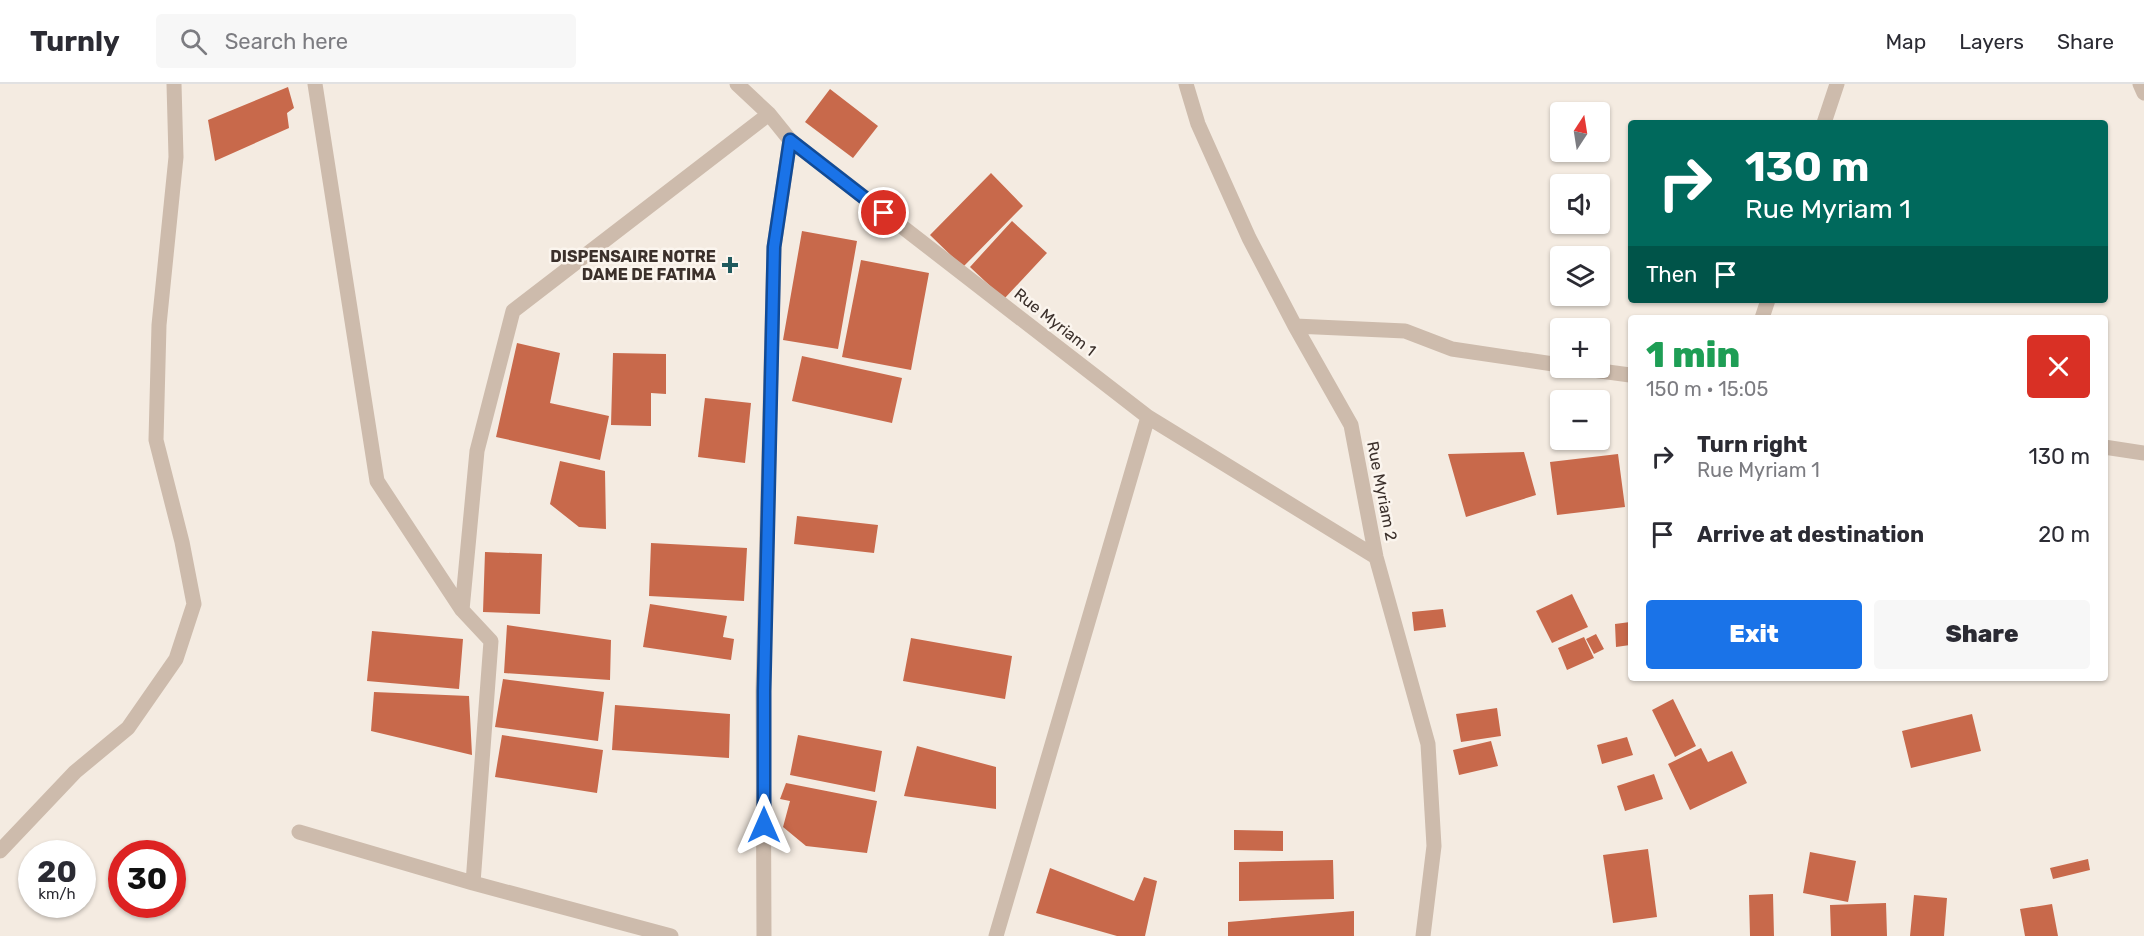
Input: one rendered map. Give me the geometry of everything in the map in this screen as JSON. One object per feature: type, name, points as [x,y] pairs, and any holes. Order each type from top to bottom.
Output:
[{"type":"street","points":[[0,851],[75,772],[128,728],[176,658],[194,604],[182,542],[156,440],[159,325],[176,157],[174,84]]},
{"type":"street","points":[[315,84],[377,481],[462,610],[491,641],[473,884]]},
{"type":"street","name":"Rue Myriam 1","points":[[737,84],[769,114],[790,140],[1148,417],[1376,557]]},
{"type":"street","name":"Rue Myriam 2","points":[[1186,84],[1198,124],[1249,238],[1351,425],[1376,557],[1428,744],[1434,846],[1423,936]]},
{"type":"street","points":[[1825,120],[1837,84]]},
{"type":"street","points":[[2140,84],[2144,93]]},
{"type":"street","points":[[462,610],[477,451],[513,310],[769,114]]},
{"type":"street","points":[[764,936],[764,679],[774,247],[790,140]]},
{"type":"street","points":[[1295,326],[1405,331],[1452,349],[1550,364]]},
{"type":"street","points":[[1610,372],[1628,375]]},
{"type":"street","points":[[996,936],[1148,417]]},
{"type":"street","points":[[2108,448],[2144,453]]},
{"type":"street","points":[[299,832],[473,884],[671,936]]},
{"type":"building","points":[[288,87],[294,108],[287,113],[289,128],[215,161],[208,120]]},
{"type":"building","points":[[830,89],[878,126],[853,158],[805,122]]},
{"type":"building","points":[[991,173],[1023,206],[963,267],[930,235]]},
{"type":"building","points":[[1012,221],[1047,253],[1004,299],[970,267]]},
{"type":"building","points":[[802,231],[857,241],[838,349],[783,340]]},
{"type":"building","points":[[861,260],[929,273],[911,370],[842,357]]},
{"type":"building","points":[[517,343],[560,353],[550,403],[609,416],[600,460],[496,437]]},
{"type":"building","points":[[613,353],[666,354],[666,394],[651,393],[651,426],[611,425]]},
{"type":"building","points":[[802,356],[902,378],[892,423],[792,401]]},
{"type":"building","points":[[705,398],[751,403],[745,463],[698,457]]},
{"type":"building","points":[[1524,452],[1536,495],[1466,517],[1448,454]]},
{"type":"building","points":[[1618,454],[1625,507],[1557,515],[1550,462]]},
{"type":"building","points":[[560,461],[605,471],[606,529],[579,527],[550,504]]},
{"type":"building","points":[[797,516],[878,525],[874,553],[794,544]]},
{"type":"building","points":[[651,543],[747,548],[744,601],[649,596]]},
{"type":"building","points":[[485,552],[542,554],[540,614],[483,612]]},
{"type":"building","points":[[1572,594],[1588,627],[1552,643],[1536,611]]},
{"type":"building","points":[[650,604],[727,616],[723,637],[734,639],[731,660],[643,647]]},
{"type":"building","points":[[1443,609],[1446,627],[1414,631],[1412,612]]},
{"type":"building","points":[[1628,622],[1628,645],[1616,647],[1615,624]]},
{"type":"building","points":[[507,625],[611,640],[610,680],[504,673]]},
{"type":"building","points":[[372,631],[463,639],[459,689],[367,681]]},
{"type":"building","points":[[1596,634],[1604,649],[1594,654],[1586,639]]},
{"type":"building","points":[[1584,637],[1594,658],[1567,670],[1558,648]]},
{"type":"building","points":[[911,638],[1012,656],[1005,699],[903,681]]},
{"type":"building","points":[[503,679],[604,692],[598,741],[495,727]]},
{"type":"building","points":[[374,692],[469,696],[472,755],[371,731]]},
{"type":"building","points":[[1673,699],[1696,746],[1675,757],[1652,710]]},
{"type":"building","points":[[615,705],[730,714],[729,758],[612,750]]},
{"type":"building","points":[[1497,708],[1501,736],[1461,742],[1456,714]]},
{"type":"building","points":[[1972,714],[1981,751],[1911,768],[1902,731]]},
{"type":"building","points":[[502,735],[603,750],[597,793],[495,777]]},
{"type":"building","points":[[798,735],[882,751],[875,792],[790,775]]},
{"type":"building","points":[[1627,737],[1633,755],[1602,764],[1597,745]]},
{"type":"building","points":[[1491,741],[1498,766],[1459,775],[1453,750]]},
{"type":"building","points":[[917,746],[996,767],[996,809],[904,796]]},
{"type":"building","points":[[1701,748],[1708,762],[1732,751],[1747,783],[1690,810],[1668,764]]},
{"type":"building","points":[[1654,774],[1663,799],[1625,811],[1617,786]]},
{"type":"building","points":[[786,783],[877,801],[867,853],[806,846],[783,827],[790,801],[780,799]]},
{"type":"building","points":[[1234,830],[1283,831],[1283,851],[1234,850]]},
{"type":"building","points":[[1648,849],[1657,917],[1613,923],[1603,855]]},
{"type":"building","points":[[1810,852],[1856,861],[1848,902],[1803,893]]},
{"type":"building","points":[[2088,859],[2090,870],[2053,879],[2050,868]]},
{"type":"building","points":[[1333,860],[1334,899],[1239,901],[1239,862]]},
{"type":"building","points":[[1050,868],[1134,901],[1144,877],[1157,881],[1145,936],[1117,936],[1036,913]]},
{"type":"building","points":[[1773,894],[1774,936],[1750,936],[1749,895]]},
{"type":"building","points":[[1914,895],[1947,898],[1944,936],[1910,936]]},
{"type":"building","points":[[1886,903],[1887,936],[1831,936],[1830,905]]},
{"type":"building","points":[[2052,904],[2058,936],[2025,936],[2020,909]]},
{"type":"building","points":[[1354,911],[1354,936],[1228,936],[1228,922]]},
{"type":"place","name":"DISPENSAIRE NOTRE DAME DE FATIMA","points":[[730,265]]},
{"type":"route","points":[[764,825],[764,691],[774,247],[790,140],[884,213]]}]
